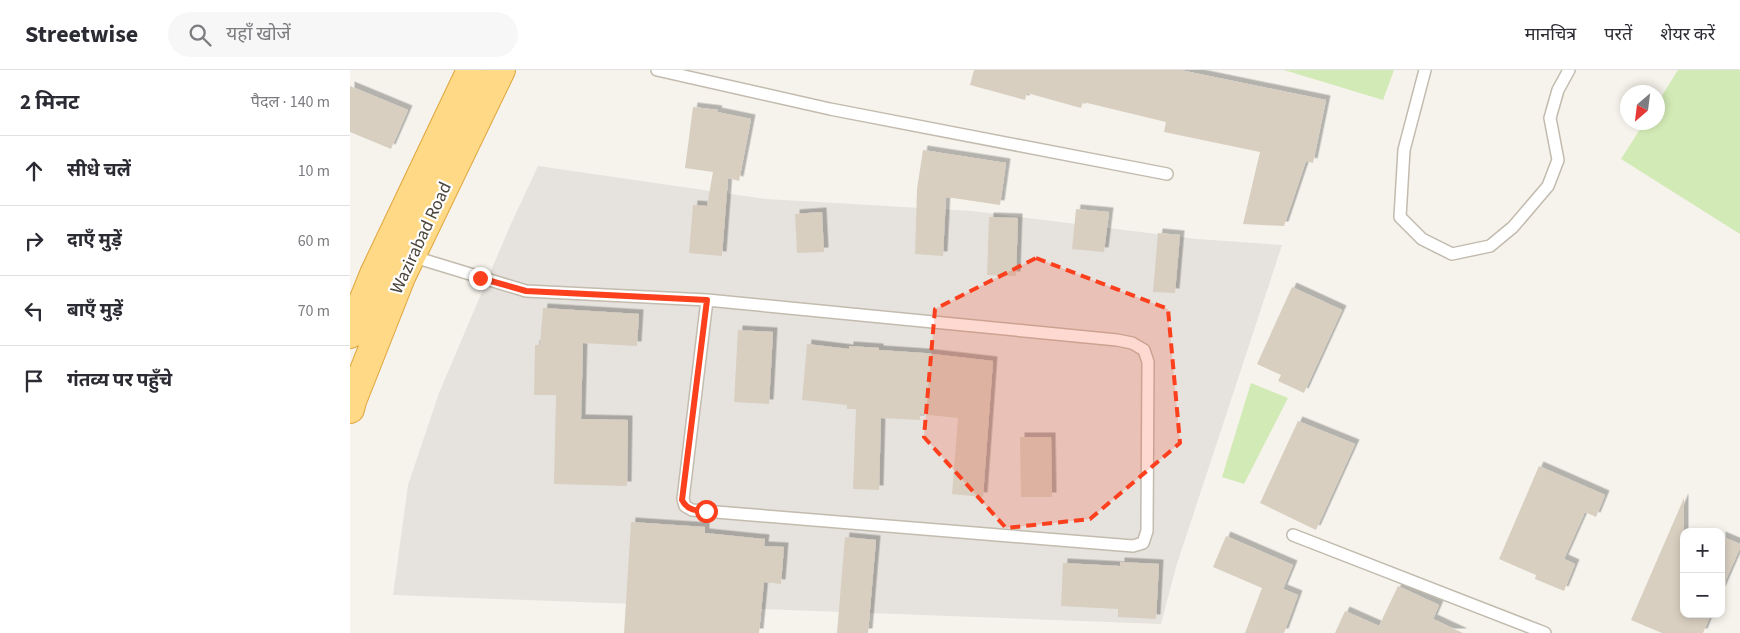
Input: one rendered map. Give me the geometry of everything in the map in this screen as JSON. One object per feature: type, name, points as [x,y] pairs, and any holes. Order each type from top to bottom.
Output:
[{"type":"highway","name":"Wazirabad Road","points":[[350,334],[374,274],[470,70]]},
{"type":"highway","name":"Wazirabad Road","points":[[350,409],[397,286],[501,70]]},
{"type":"lane","points":[[657,70],[830,109],[1167,174]]},
{"type":"lane","points":[[1424,70],[1404,150],[1400,217],[1422,239],[1452,254],[1490,246],[1513,227],[1548,186],[1558,160],[1550,118],[1558,90],[1569,70]]},
{"type":"lane","points":[[411,256],[526,291],[707,300],[1132,343],[1144,350],[1148,362],[1147,531],[1143,542],[1133,546],[692,510],[685,506],[682,500],[707,300]]},
{"type":"lane","points":[[1294,535],[1545,633]]},
{"type":"highlighted area","points":[[1036,258],[1168,309],[1180,443],[1090,519],[1006,528],[924,437],[935,309]]},
{"type":"shaded area","points":[[538,166],[766,199],[973,211],[1197,239],[1282,245],[1176,567],[1161,624],[393,595],[408,485],[439,393],[510,226]]},
{"type":"green space","points":[[1284,70],[1394,70],[1383,100]]},
{"type":"green space","points":[[1678,70],[1740,70],[1740,234],[1621,159],[1640,130],[1665,130],[1665,91]]},
{"type":"green space","points":[[1251,383],[1288,398],[1244,484],[1222,477]]},
{"type":"building","points":[[974,70],[1180,70],[1326,100],[1313,163],[1306,161],[1284,226],[1243,224],[1260,152],[1164,132],[1166,122],[1083,102],[1081,108],[1027,93],[1025,100],[970,85]]},
{"type":"building","points":[[350,86],[408,110],[391,149],[350,132]]},
{"type":"building","points":[[693,107],[718,110],[717,112],[751,119],[739,181],[728,178],[722,256],[689,253],[693,205],[707,206],[713,172],[685,168]]},
{"type":"building","points":[[923,150],[1006,163],[1000,205],[946,197],[943,256],[915,254],[917,189]]},
{"type":"building","points":[[1076,209],[1109,212],[1104,252],[1072,249]]},
{"type":"building","points":[[822,212],[824,252],[797,253],[795,214]]},
{"type":"building","points":[[989,217],[1018,218],[1016,276],[987,275]]},
{"type":"building","points":[[1158,233],[1180,235],[1175,293],[1153,292]]},
{"type":"building","points":[[1292,287],[1342,310],[1304,393],[1278,381],[1281,375],[1257,364]]},
{"type":"building","points":[[543,308],[639,314],[637,346],[583,343],[581,419],[628,420],[627,486],[554,484],[556,395],[534,395],[535,345],[540,345]]},
{"type":"building","points":[[738,330],[773,332],[769,404],[734,402]]},
{"type":"building","points":[[807,344],[849,349],[849,346],[879,348],[879,350],[993,361],[983,497],[952,494],[958,418],[920,414],[920,420],[881,418],[879,490],[853,489],[856,409],[847,409],[847,405],[802,400]]},
{"type":"building","points":[[1298,421],[1355,444],[1316,530],[1260,503]]},
{"type":"building","points":[[1020,437],[1051,437],[1052,497],[1021,497]]},
{"type":"building","points":[[1539,466],[1605,495],[1596,517],[1585,512],[1564,559],[1575,564],[1564,591],[1535,579],[1536,575],[1499,559]]},
{"type":"building","points":[[1684,498],[1684,528],[1680,528],[1680,618],[1709,618],[1703,633],[1662,633],[1631,620]]},
{"type":"building","points":[[631,522],[705,527],[705,533],[765,539],[764,546],[784,547],[781,584],[764,582],[759,633],[624,633]]},
{"type":"building","points":[[1226,536],[1293,565],[1283,589],[1298,595],[1284,633],[1245,633],[1262,588],[1213,567]]},
{"type":"building","points":[[845,537],[876,540],[868,633],[837,633]]},
{"type":"building","points":[[1725,538],[1740,544],[1725,582]]},
{"type":"building","points":[[1120,562],[1159,564],[1156,619],[1118,617],[1118,609],[1061,606],[1063,563],[1120,566]]},
{"type":"building","points":[[1398,586],[1439,605],[1433,619],[1463,633],[1335,633],[1345,611],[1379,626]]},
{"type":"route","points":[[480,278],[526,291],[707,300],[682,500],[685,506],[692,510],[706,511]]}]
